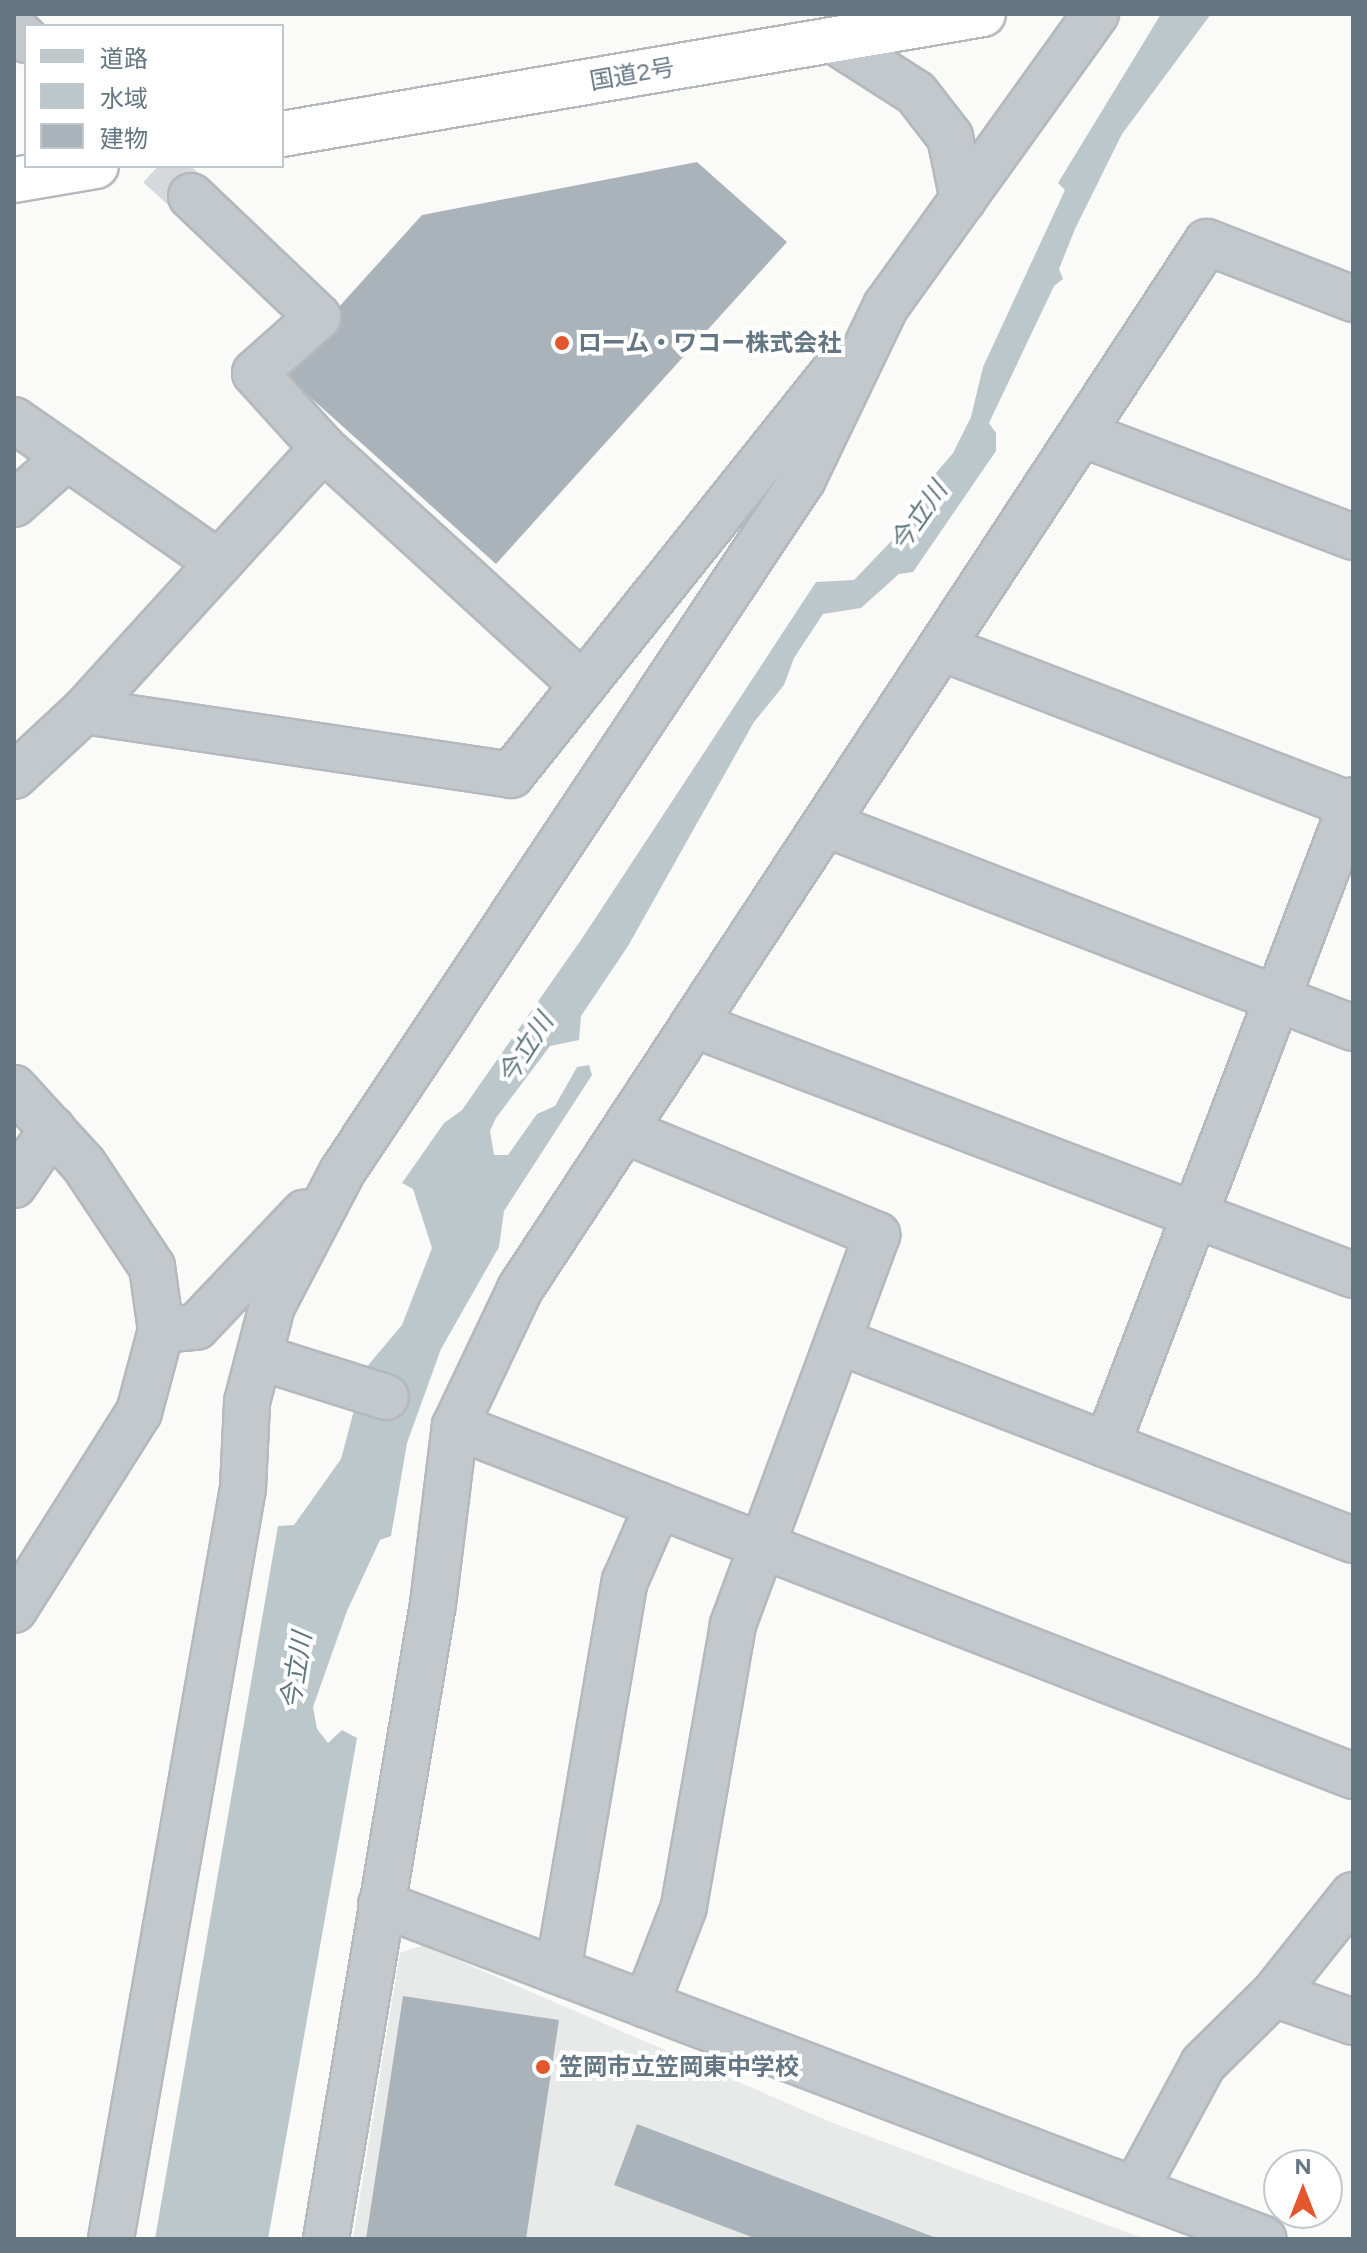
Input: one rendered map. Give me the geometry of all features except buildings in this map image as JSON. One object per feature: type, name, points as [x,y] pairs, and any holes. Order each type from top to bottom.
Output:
[{"type":"highway","name":"国道2号","points":[[284,134],[983,14]]},
{"type":"highway","points":[[14,180],[84,168]]},
{"type":"street","points":[[84,711],[511,775],[886,306],[1096,14]]},
{"type":"street","points":[[833,40],[916,93],[950,137],[963,200]]},
{"type":"street","points":[[191,196],[318,317],[255,373],[323,448],[583,685]]},
{"type":"street","points":[[326,2239],[433,1604],[455,1426],[520,1289],[828,825],[1207,242],[1353,299]]},
{"type":"street","points":[[111,2239],[243,1488],[247,1402],[271,1360],[272,1306],[342,1172],[803,479],[886,306]]},
{"type":"street","points":[[14,420],[219,563]]},
{"type":"street","points":[[1082,434],[1353,537]]},
{"type":"street","points":[[14,776],[84,711],[323,448]]},
{"type":"street","points":[[14,504],[67,457]]},
{"type":"street","points":[[942,648],[1352,804],[1107,1445]]},
{"type":"street","points":[[828,825],[1353,1028]]},
{"type":"street","points":[[695,1025],[1353,1275]]},
{"type":"street","points":[[14,1088],[84,1165],[152,1267],[161,1330],[139,1412],[14,1610]]},
{"type":"street","points":[[14,1185],[52,1129]]},
{"type":"street","points":[[625,1131],[877,1235],[733,1625],[684,1907],[646,2005]]},
{"type":"street","points":[[161,1330],[196,1327],[342,1172]]},
{"type":"street","points":[[838,1341],[1353,1540]]},
{"type":"street","points":[[271,1360],[386,1397]]},
{"type":"street","points":[[455,1426],[1353,1776]]},
{"type":"street","points":[[558,1971],[625,1581],[658,1505]]},
{"type":"street","points":[[1135,2190],[1203,2064],[1274,1994],[1353,1895]]},
{"type":"street","points":[[381,1904],[1264,2239]]},
{"type":"street","points":[[1274,1994],[1353,2022]]},
{"type":"shaded area","name":"笠岡市立笠岡東中学校","points":[[423,1945],[833,2123],[1145,2239],[353,2239],[400,1953]]},
{"type":"water","name":"今立川","points":[[1161,14],[1211,14],[1122,134],[1075,229],[1059,269],[1063,279],[1054,286],[989,423],[996,433],[996,451],[913,572],[899,574],[861,608],[823,614],[794,658],[784,685],[754,722],[628,946],[581,1016],[579,1040],[550,1046],[496,1118],[490,1131],[494,1155],[508,1155],[537,1114],[555,1106],[577,1067],[589,1065],[592,1075],[504,1211],[499,1247],[441,1349],[407,1443],[391,1536],[380,1540],[347,1611],[313,1707],[317,1729],[328,1743],[342,1730],[357,1738],[268,2239],[155,2239],[278,1526],[294,1525],[341,1459],[365,1369],[402,1325],[432,1248],[413,1189],[402,1183],[444,1123],[462,1110],[583,937],[816,582],[854,580],[903,529],[926,485],[953,453],[971,417],[983,367],[1065,190],[1058,183]]},
{"type":"tunnel","points":[[160,168],[191,196]]},
{"type":"place","name":"ローム・ワコー株式会社","points":[[562,343]]},
{"type":"place","name":"笠岡市立笠岡東中学校","points":[[543,2067]]}]
